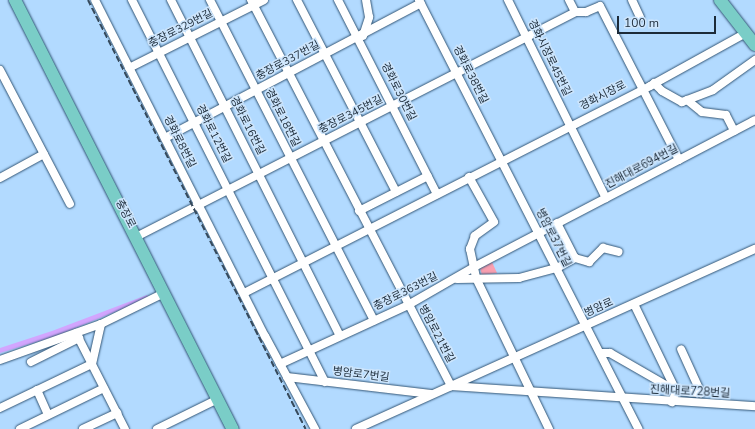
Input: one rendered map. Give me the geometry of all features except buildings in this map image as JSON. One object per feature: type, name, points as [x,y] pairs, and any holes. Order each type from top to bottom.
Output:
[{"type":"main road","name":"충장로","points":[[15,0],[234,429]]},
{"type":"main road","points":[[720,0],[755,45]]},
{"type":"street","name":"경화로8번길","points":[[95,0],[244,293]]},
{"type":"street","name":"경화로12번길","points":[[132,0],[274,278]]},
{"type":"street","name":"경화로16번길","points":[[171,0],[304,262]]},
{"type":"street","name":"경화로18번길","points":[[210,0],[336,246]]},
{"type":"street","name":"충장로329번길","points":[[129,68],[221,22],[252,2],[264,0]]},
{"type":"street","points":[[297,0],[396,192]]},
{"type":"street","name":"경화로30번길","points":[[338,0],[361,38],[392,106],[437,194]]},
{"type":"street","points":[[361,38],[370,17],[366,0]]},
{"type":"street","name":"경화시장로45번길","points":[[508,0],[606,198]]},
{"type":"street","points":[[569,0],[575,12]]},
{"type":"street","points":[[632,0],[640,17]]},
{"type":"street","name":"병암로21번길","points":[[252,2],[368,229],[451,386]]},
{"type":"street","name":"충장로337번길","points":[[165,138],[325,54],[361,38],[420,2]]},
{"type":"street","name":"경화로38번길","points":[[420,2],[501,161]]},
{"type":"street","name":"충장로345번길","points":[[136,237],[575,12],[586,12],[599,3]]},
{"type":"street","points":[[599,3],[644,88],[678,160]]},
{"type":"street","name":"경화시장로","points":[[244,293],[654,83],[746,33]]},
{"type":"street","points":[[654,83],[662,91],[682,102],[713,90],[755,60]]},
{"type":"street","points":[[0,70],[70,204]]},
{"type":"street","points":[[687,100],[702,112],[726,115],[734,131]]},
{"type":"street","name":"진해대로694번길","points":[[539,233],[755,120]]},
{"type":"street","points":[[0,178],[44,154]]},
{"type":"street","name":"병암로37번길","points":[[501,161],[587,325],[639,429]]},
{"type":"street","points":[[359,211],[428,176]]},
{"type":"street","points":[[470,177],[494,222],[475,236],[470,249],[476,278],[549,429]]},
{"type":"street","points":[[557,223],[575,258]]},
{"type":"street","name":"충장로363번길","points":[[280,364],[408,305],[474,267],[539,233]]},
{"type":"street","points":[[336,246],[374,321]]},
{"type":"street","points":[[455,279],[519,278],[556,268],[575,258],[589,262],[603,248],[619,252]]},
{"type":"street","name":"병암로","points":[[356,429],[755,250]]},
{"type":"street","points":[[304,262],[340,336]]},
{"type":"street","points":[[274,278],[325,382]]},
{"type":"street","points":[[31,362],[101,324],[164,293]]},
{"type":"street","points":[[244,293],[315,429]]},
{"type":"street","points":[[634,304],[676,391],[672,402]]},
{"type":"street","points":[[92,364],[101,324]]},
{"type":"street","points":[[0,360],[78,336]]},
{"type":"street","points":[[78,336],[125,429]]},
{"type":"street","points":[[601,353],[610,353],[676,391],[701,393],[681,349]]},
{"type":"street","points":[[0,408],[92,364]]},
{"type":"street","name":"병암로7번길","points":[[287,377],[433,394]]},
{"type":"street","name":"병암로","points":[[451,386],[531,392]]},
{"type":"street","points":[[24,428],[104,388]]},
{"type":"street","points":[[37,390],[48,415]]},
{"type":"street","name":"진해대로728번길","points":[[531,392],[755,406]]},
{"type":"street","points":[[158,429],[218,399]]},
{"type":"street","points":[[84,429],[117,413]]},
{"type":"shaded area","points":[[492,262],[497,273],[482,275],[480,268]]},
{"type":"shaded area","points":[[147,295],[149,298],[56,336],[0,353],[0,348],[52,331]]},
{"type":"railway","points":[[88,0],[306,429]]}]
